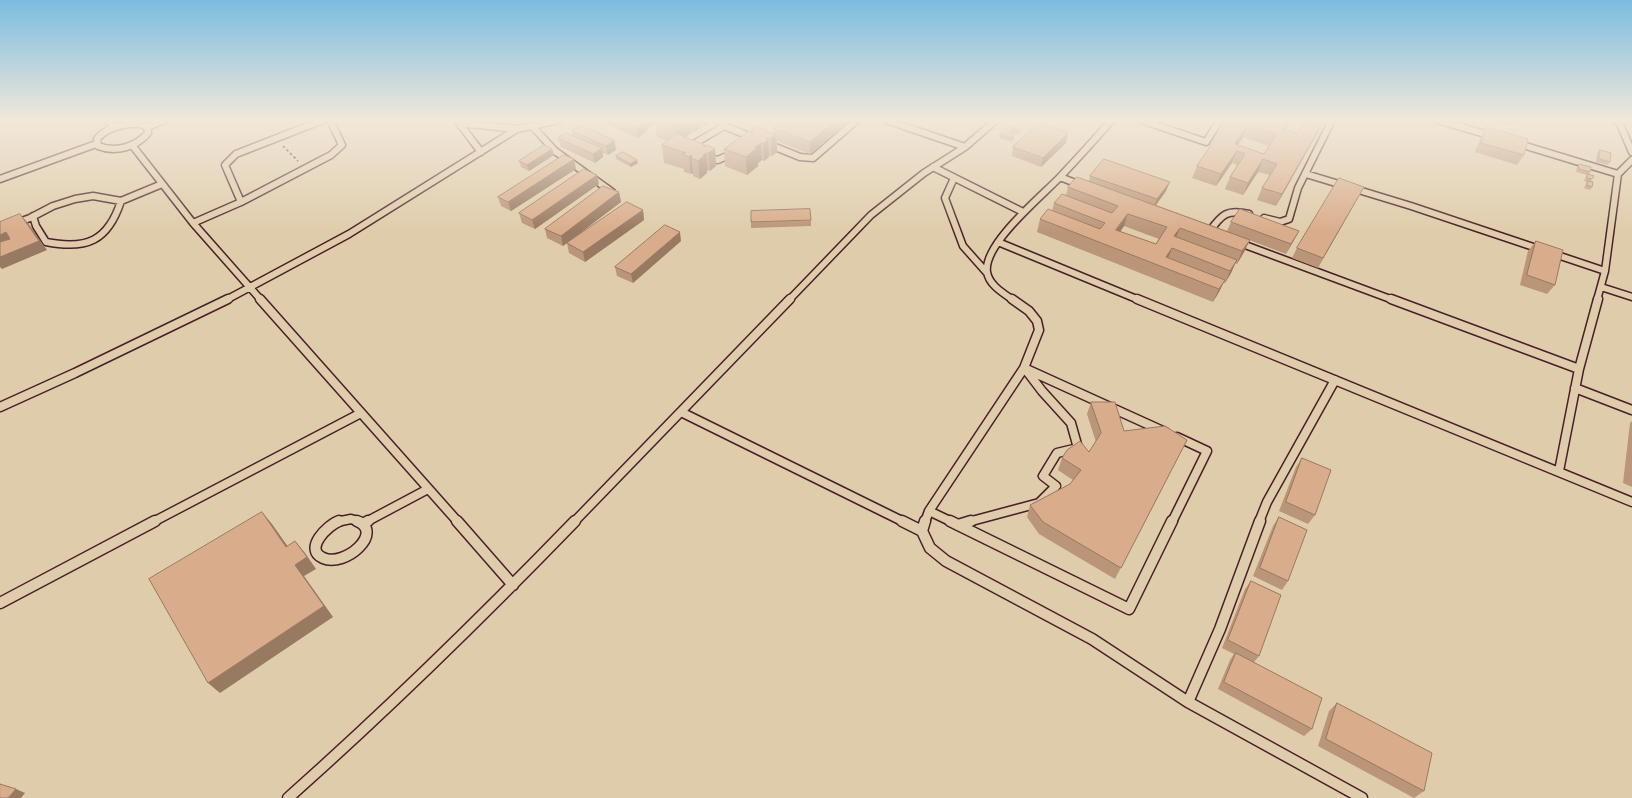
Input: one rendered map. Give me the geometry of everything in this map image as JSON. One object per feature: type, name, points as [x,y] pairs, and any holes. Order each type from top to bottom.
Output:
[{"type":"lane","points":[[0,179],[60,157]]},
{"type":"lane","points":[[141,157],[193,223],[513,585]]},
{"type":"lane","points":[[233,157],[225,165],[241,202]]},
{"type":"lane","points":[[193,223],[241,202],[327,157]]},
{"type":"lane","points":[[0,407],[82,370],[251,288],[349,234],[473,157]]},
{"type":"lane","points":[[564,157],[613,193]]},
{"type":"lane","points":[[706,157],[711,160],[724,159],[727,157]]},
{"type":"lane","points":[[803,157],[814,157]]},
{"type":"lane","points":[[288,798],[359,735],[513,585],[871,215],[924,173],[949,157]]},
{"type":"lane","points":[[987,273],[987,262],[998,242],[1023,212],[1060,177],[1078,157]]},
{"type":"lane","points":[[1217,234],[1206,230],[1221,215],[1228,211],[1240,212],[1276,222],[1284,222],[1289,219],[1298,188],[1314,157]]},
{"type":"lane","points":[[1563,157],[1618,174]]},
{"type":"lane","points":[[1559,471],[1579,370],[1602,287],[1618,174],[1632,160]]},
{"type":"lane","points":[[933,167],[1023,212]]},
{"type":"lane","points":[[1306,174],[1411,206],[1605,271]]},
{"type":"lane","points":[[1060,177],[1089,188]]},
{"type":"lane","points":[[922,530],[929,511],[1024,368],[1039,330],[1037,321],[1029,311],[995,287],[987,273],[963,246],[945,198],[954,178]]},
{"type":"lane","points":[[0,229],[33,216],[53,206],[75,199],[93,196],[121,201],[162,184]]},
{"type":"lane","points":[[33,216],[36,226],[46,242],[61,246],[76,246],[92,242],[104,235],[112,226],[118,214],[121,201]]},
{"type":"lane","points":[[1232,240],[1579,370]]},
{"type":"lane","points":[[998,242],[1632,502]]},
{"type":"lane","points":[[1602,287],[1632,297]]},
{"type":"lane","points":[[958,525],[1039,503],[1056,486],[1043,476],[1057,453],[1078,448],[1071,423],[1042,391],[1024,368]]},
{"type":"lane","points":[[929,511],[1129,609],[1207,451],[1024,368]]},
{"type":"lane","points":[[1188,702],[1220,629],[1267,502],[1335,380]]},
{"type":"lane","points":[[1575,388],[1632,410]]},
{"type":"lane","points":[[680,412],[922,530],[930,548],[946,561],[1092,639],[1188,702],[1362,798]]},
{"type":"lane","points":[[0,603],[362,413]]},
{"type":"lane","points":[[363,524],[428,489]]},
{"type":"lane","points":[[351,519],[363,524],[367,535],[364,542],[353,554],[345,558],[328,560],[318,553],[316,547],[317,540],[327,527],[339,521],[351,519]]},
{"type":"path","points":[[294,157],[306,168]]},
{"type":"building","points":[[525,157],[539,157],[527,165],[519,161]]},
{"type":"building","points":[[560,157],[574,159],[508,202],[498,197]]},
{"type":"building","points":[[618,157],[632,157],[637,160],[630,164]]},
{"type":"building","points":[[691,157],[702,157],[698,161]]},
{"type":"building","points":[[1203,157],[1233,157],[1221,174],[1197,166]]},
{"type":"building","points":[[1243,157],[1303,157],[1282,194],[1262,188],[1277,164],[1263,159],[1248,183],[1230,177]]},
{"type":"building","points":[[1599,157],[1611,157],[1610,162],[1599,159]]},
{"type":"building","points":[[1104,159],[1170,182],[1157,199],[1090,176]]},
{"type":"building","points":[[1579,164],[1591,167],[1590,172],[1579,169]]},
{"type":"building","points":[[584,169],[597,175],[532,220],[519,213]]},
{"type":"building","points":[[1588,174],[1594,176],[1592,179],[1587,178]]},
{"type":"building","points":[[1077,177],[1250,240],[1242,251],[1180,228],[1174,236],[1237,260],[1230,271],[1172,248],[1166,257],[1225,280],[1219,289],[1040,219],[1048,209],[1100,229],[1105,223],[1054,203],[1062,194],[1112,213],[1118,206],[1068,187]],"holes":[[[1128,214],[1167,227],[1156,244],[1116,230]]]},
{"type":"building","points":[[1339,178],[1364,187],[1323,258],[1297,248]]},
{"type":"building","points":[[1588,181],[1593,182],[1592,187],[1587,185]]},
{"type":"building","points":[[603,186],[619,192],[561,236],[545,229]]},
{"type":"building","points":[[627,202],[643,210],[583,252],[567,243]]},
{"type":"building","points":[[810,209],[811,220],[751,222],[751,211]]},
{"type":"building","points":[[1240,209],[1299,231],[1291,244],[1231,222]]},
{"type":"building","points":[[20,214],[39,241],[0,257],[0,242],[10,239],[6,232],[0,235],[0,222]]},
{"type":"building","points":[[665,225],[680,232],[631,274],[615,267]]},
{"type":"building","points":[[1536,241],[1563,250],[1555,285],[1527,275]]},
{"type":"building","points":[[1091,402],[1115,402],[1124,431],[1165,426],[1187,440],[1121,568],[1043,522],[1030,505],[1070,484],[1081,470],[1062,458],[1067,450],[1080,441],[1089,452],[1101,433]]},
{"type":"building","points":[[1302,458],[1331,470],[1315,515],[1286,502]]},
{"type":"building","points":[[262,512],[286,547],[295,541],[307,557],[295,565],[324,606],[208,683],[149,579]]},
{"type":"building","points":[[1279,517],[1307,530],[1288,581],[1260,568]]},
{"type":"building","points":[[1251,581],[1281,595],[1259,656],[1228,640]]},
{"type":"building","points":[[1236,653],[1322,698],[1312,729],[1224,682]]},
{"type":"building","points":[[1337,703],[1432,753],[1424,791],[1326,739]]},
{"type":"building","points":[[0,784],[16,789],[8,798],[0,798]]}]
